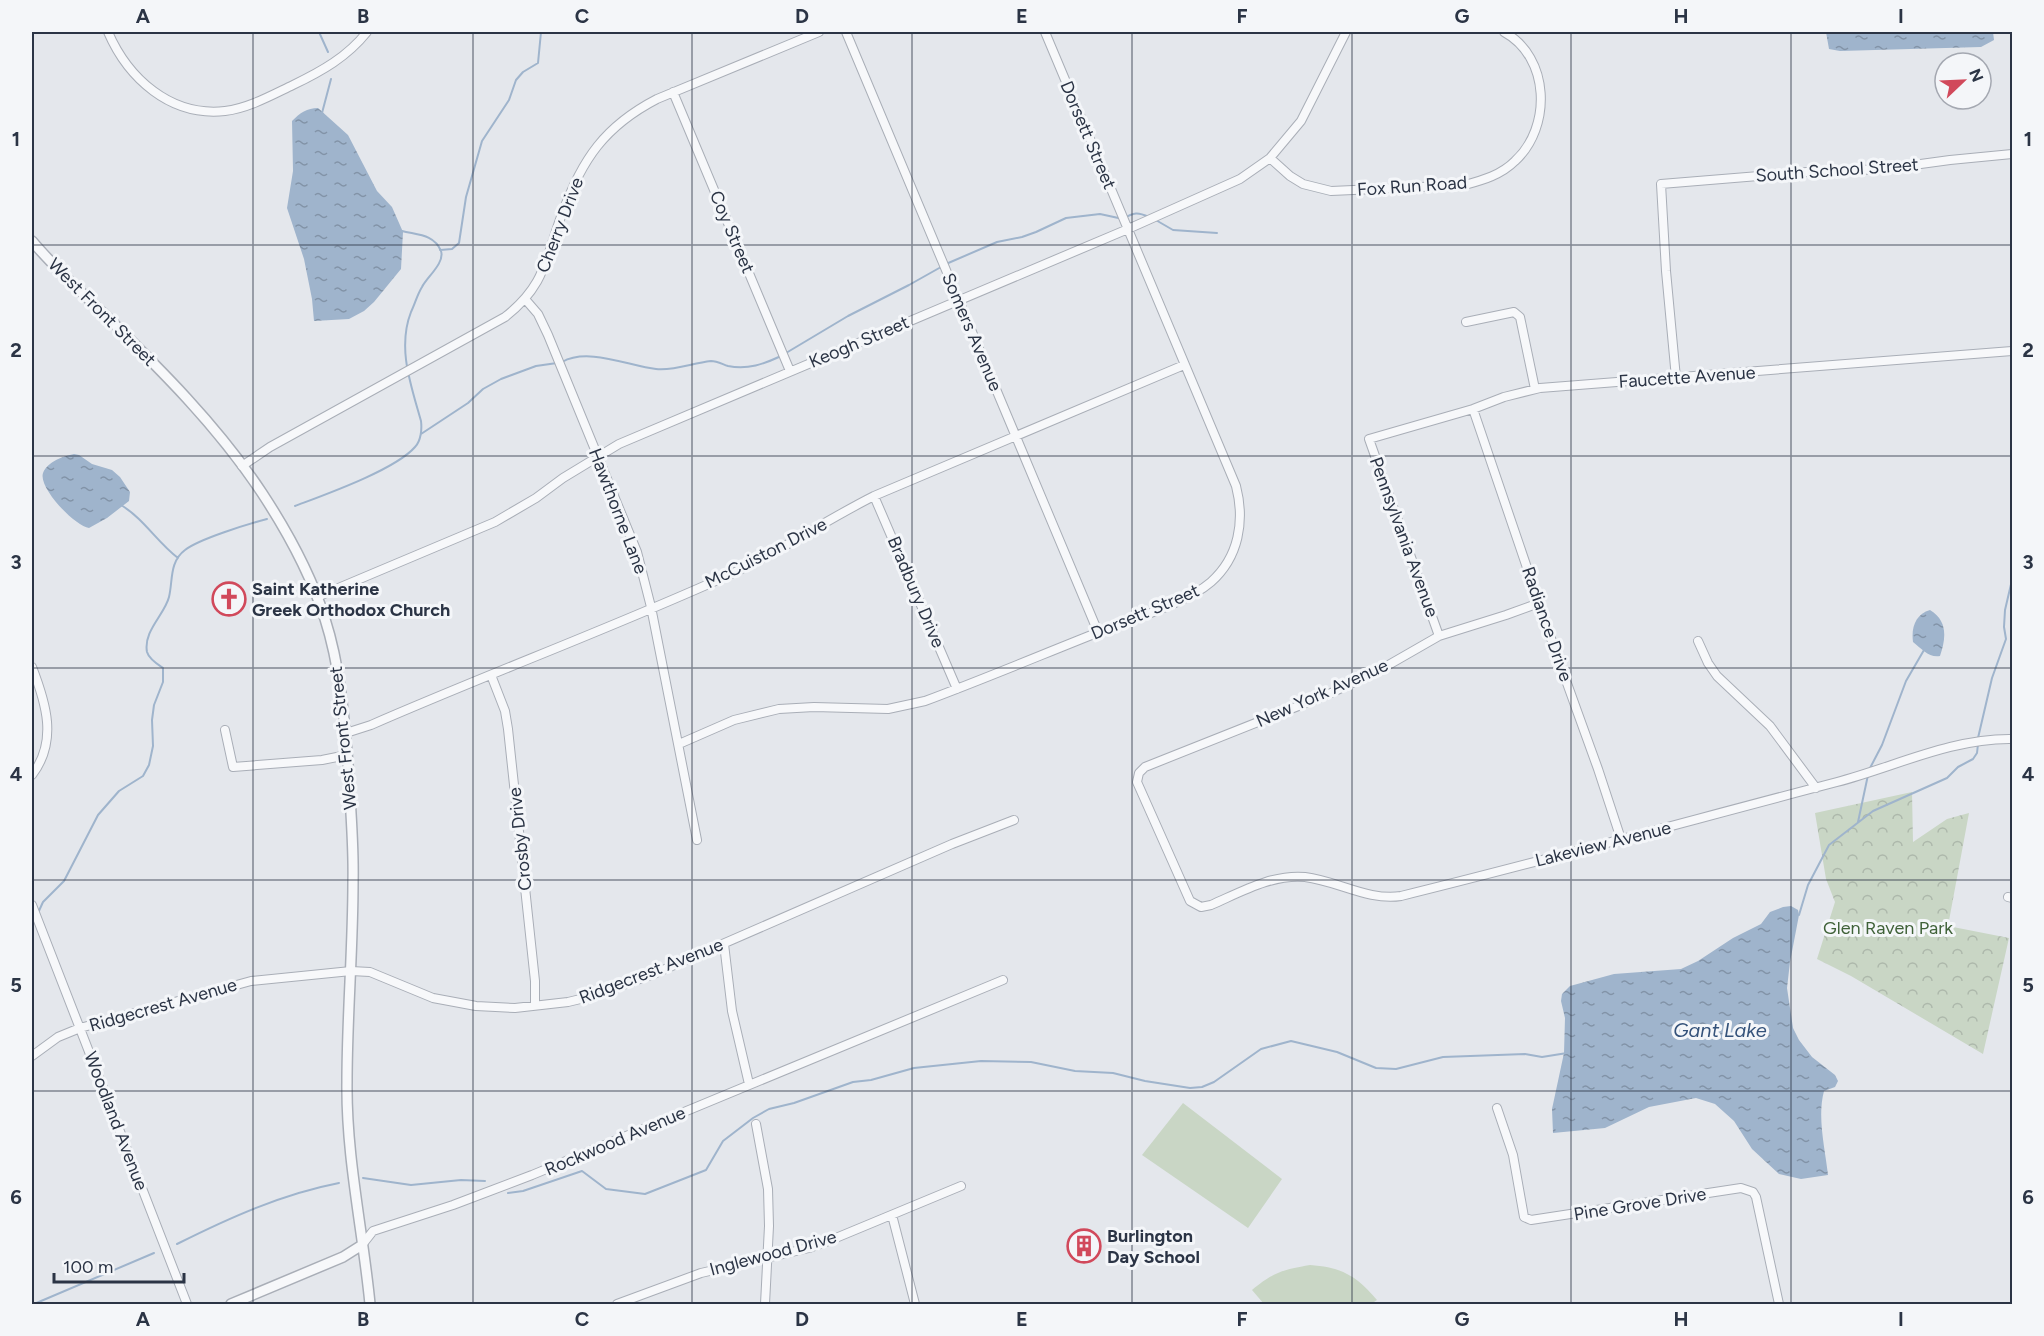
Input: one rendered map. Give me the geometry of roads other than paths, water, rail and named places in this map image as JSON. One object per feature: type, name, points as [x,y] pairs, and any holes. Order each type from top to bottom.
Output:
[{"type":"street","points":[[108,32],[127,67],[140,82],[160,96],[184,106],[209,112],[228,110],[260,101],[328,67],[367,32]]},
{"type":"street","name":"Cherry Drive","points":[[242,466],[270,447],[505,317],[525,299],[537,284],[575,180],[587,160],[615,125],[639,108],[673,92],[819,32]]},
{"type":"street","name":"Somers Avenue","points":[[846,32],[1098,632]]},
{"type":"street","name":"Dorsett Street","points":[[679,744],[752,714],[797,708],[888,709],[926,701],[1146,614],[1204,587],[1223,569],[1235,546],[1241,515],[1236,486],[1045,32]]},
{"type":"street","name":"Keogh Street","points":[[317,597],[495,522],[536,498],[597,456],[650,430],[1224,188],[1270,158],[1301,121],[1346,32]]},
{"type":"street","name":"Fox Run Road","points":[[1270,158],[1290,176],[1313,188],[1331,191],[1465,185],[1498,174],[1515,162],[1537,128],[1541,92],[1533,64],[1522,46],[1504,32]]},
{"type":"street","name":"Coy Street","points":[[673,92],[790,371]]},
{"type":"street","name":"South School Street","points":[[1676,378],[1661,184],[1807,172],[1884,169],[2013,154]]},
{"type":"street","name":"West Front Street","points":[[32,241],[188,398],[242,466],[273,512],[298,556],[317,597],[336,660],[346,734],[353,878],[347,1107],[370,1305]]},
{"type":"street","name":"Hawthorne Lane","points":[[525,299],[538,314],[548,335],[637,552],[651,608],[697,840]]},
{"type":"street","points":[[1466,322],[1515,312],[1520,317],[1535,389]]},
{"type":"street","name":"Faucette Avenue","points":[[1369,439],[1535,389],[2013,351]]},
{"type":"street","name":"McCuiston Drive","points":[[346,734],[759,561],[874,496],[1185,365]]},
{"type":"street","name":"Radiance Drive","points":[[1473,409],[1598,769],[1620,840]]},
{"type":"street","name":"Pennsylvania Avenue","points":[[1369,439],[1439,636]]},
{"type":"street","name":"Bradbury Drive","points":[[874,496],[957,689]]},
{"type":"street","name":"New York Avenue","points":[[1196,905],[1190,901],[1184,889],[1137,782],[1139,773],[1145,767],[1331,693],[1378,671],[1439,636],[1539,603]]},
{"type":"street","points":[[1698,641],[1717,676],[1770,726],[1816,788]]},
{"type":"street","points":[[32,668],[46,707],[48,734],[45,749],[32,775]]},
{"type":"street","name":"Crosby Drive","points":[[491,675],[505,711],[508,729],[535,981],[535,1005]]},
{"type":"street","points":[[225,730],[233,767],[322,760],[347,755]]},
{"type":"street","name":"Lakeview Avenue","points":[[1196,905],[1201,907],[1211,905],[1277,878],[1290,876],[1307,877],[1380,898],[1401,896],[1816,788],[1960,745],[2013,739]]},
{"type":"street","name":"Ridgecrest Avenue","points":[[32,1056],[58,1037],[80,1028],[251,981],[351,971],[370,972],[433,998],[495,1008],[568,1002],[593,996],[656,973],[951,844],[1014,819]]},
{"type":"street","name":"Woodland Avenue","points":[[32,905],[187,1305]]},
{"type":"street","points":[[724,944],[732,1011],[749,1084]]},
{"type":"street","name":"Rockwood Avenue","points":[[231,1305],[343,1257],[362,1245],[373,1231],[453,1205],[532,1175],[1003,980]]},
{"type":"street","name":"Pine Grove Drive","points":[[1497,1108],[1514,1155],[1524,1217],[1531,1220],[1741,1188],[1753,1192],[1756,1197],[1779,1305]]},
{"type":"street","points":[[756,1124],[768,1190],[765,1305]]},
{"type":"street","name":"Inglewood Drive","points":[[617,1305],[701,1272],[809,1248],[961,1186]]},
{"type":"street","points":[[892,1215],[915,1305]]},
{"type":"water","points":[[1826,32],[1993,32],[1994,40],[1981,47],[1840,51],[1829,49]]},
{"type":"water","points":[[318,108],[348,135],[377,191],[392,207],[403,232],[401,269],[374,302],[364,311],[349,319],[314,321],[304,259],[287,208],[293,171],[292,121],[310,109]]},
{"type":"water","points":[[74,454],[92,464],[112,470],[130,492],[129,501],[89,528],[67,514],[46,488],[43,480],[45,469],[52,462]]},
{"type":"water","points":[[1930,610],[1936,614],[1943,625],[1944,636],[1940,656],[1929,654],[1913,642],[1915,622]]},
{"type":"water","name":"Gant Lake","points":[[1791,906],[1798,910],[1799,915],[1787,988],[1793,1028],[1812,1057],[1835,1075],[1838,1081],[1835,1087],[1824,1091],[1822,1101],[1822,1133],[1828,1175],[1801,1179],[1779,1174],[1752,1149],[1734,1121],[1715,1104],[1696,1098],[1649,1107],[1605,1128],[1553,1133],[1552,1109],[1564,1053],[1565,1018],[1561,1001],[1562,994],[1570,986],[1614,974],[1681,969],[1761,924],[1770,912]]},
{"type":"waterway","points":[[319,32],[328,52]]},
{"type":"waterway","points":[[440,250],[452,249],[459,243],[466,197],[482,141],[509,100],[516,80],[523,72],[538,63],[541,32]]},
{"type":"waterway","points":[[322,113],[331,79]]},
{"type":"waterway","points":[[946,264],[997,242],[1036,232],[1066,218],[1100,214],[1123,219],[1136,214],[1149,217]]},
{"type":"waterway","points":[[1154,219],[1173,230],[1217,233]]},
{"type":"waterway","points":[[295,506],[376,473],[405,456],[419,442],[421,421],[407,366],[405,339],[411,312],[419,293],[442,256],[438,245],[430,238],[402,231]]},
{"type":"waterway","points":[[786,353],[848,316],[941,267]]},
{"type":"waterway","points":[[562,362],[584,356],[656,369],[670,369],[711,361],[728,366],[749,367],[781,356]]},
{"type":"waterway","points":[[421,434],[468,403],[483,389],[501,379],[536,366],[557,363]]},
{"type":"waterway","points":[[121,505],[137,517],[178,558]]},
{"type":"waterway","points":[[38,913],[43,902],[64,881],[98,815],[119,791],[143,776],[149,765],[153,746],[154,705],[163,682],[163,668],[150,657],[147,644],[151,630],[167,603],[176,560],[185,550],[201,541],[267,519]]},
{"type":"waterway","points":[[1978,738],[1992,678],[2006,639],[2005,610],[2012,580]]},
{"type":"waterway","points":[[1869,770],[1882,745],[1906,681],[1924,650]]},
{"type":"waterway","points":[[1799,915],[1808,885],[1829,845],[1873,811],[1947,778],[1958,767],[1973,759],[1977,753],[1978,744]]},
{"type":"waterway","points":[[1858,822],[1868,775]]},
{"type":"waterway","points":[[508,1193],[523,1191],[582,1171],[606,1189],[645,1194],[706,1170],[723,1141],[769,1109],[794,1103],[853,1082],[871,1080],[914,1068],[981,1061],[1031,1062],[1075,1071],[1113,1073],[1190,1088],[1202,1087],[1214,1082],[1261,1049],[1291,1041],[1337,1052],[1376,1068],[1396,1069],[1443,1057],[1525,1054],[1542,1057],[1567,1053]]},
{"type":"waterway","points":[[363,1178],[411,1185],[461,1180],[485,1181]]},
{"type":"waterway","points":[[177,1244],[256,1208],[339,1183]]},
{"type":"waterway","points":[[34,1304],[154,1253]]},
{"type":"place","name":"Saint Katherine Greek Orthodox Church","points":[[229,599]]},
{"type":"place","name":"Burlington Day School","points":[[1084,1246]]},
{"type":"park label","name":"Glen Raven Park","points":[[1888,928]]}]
